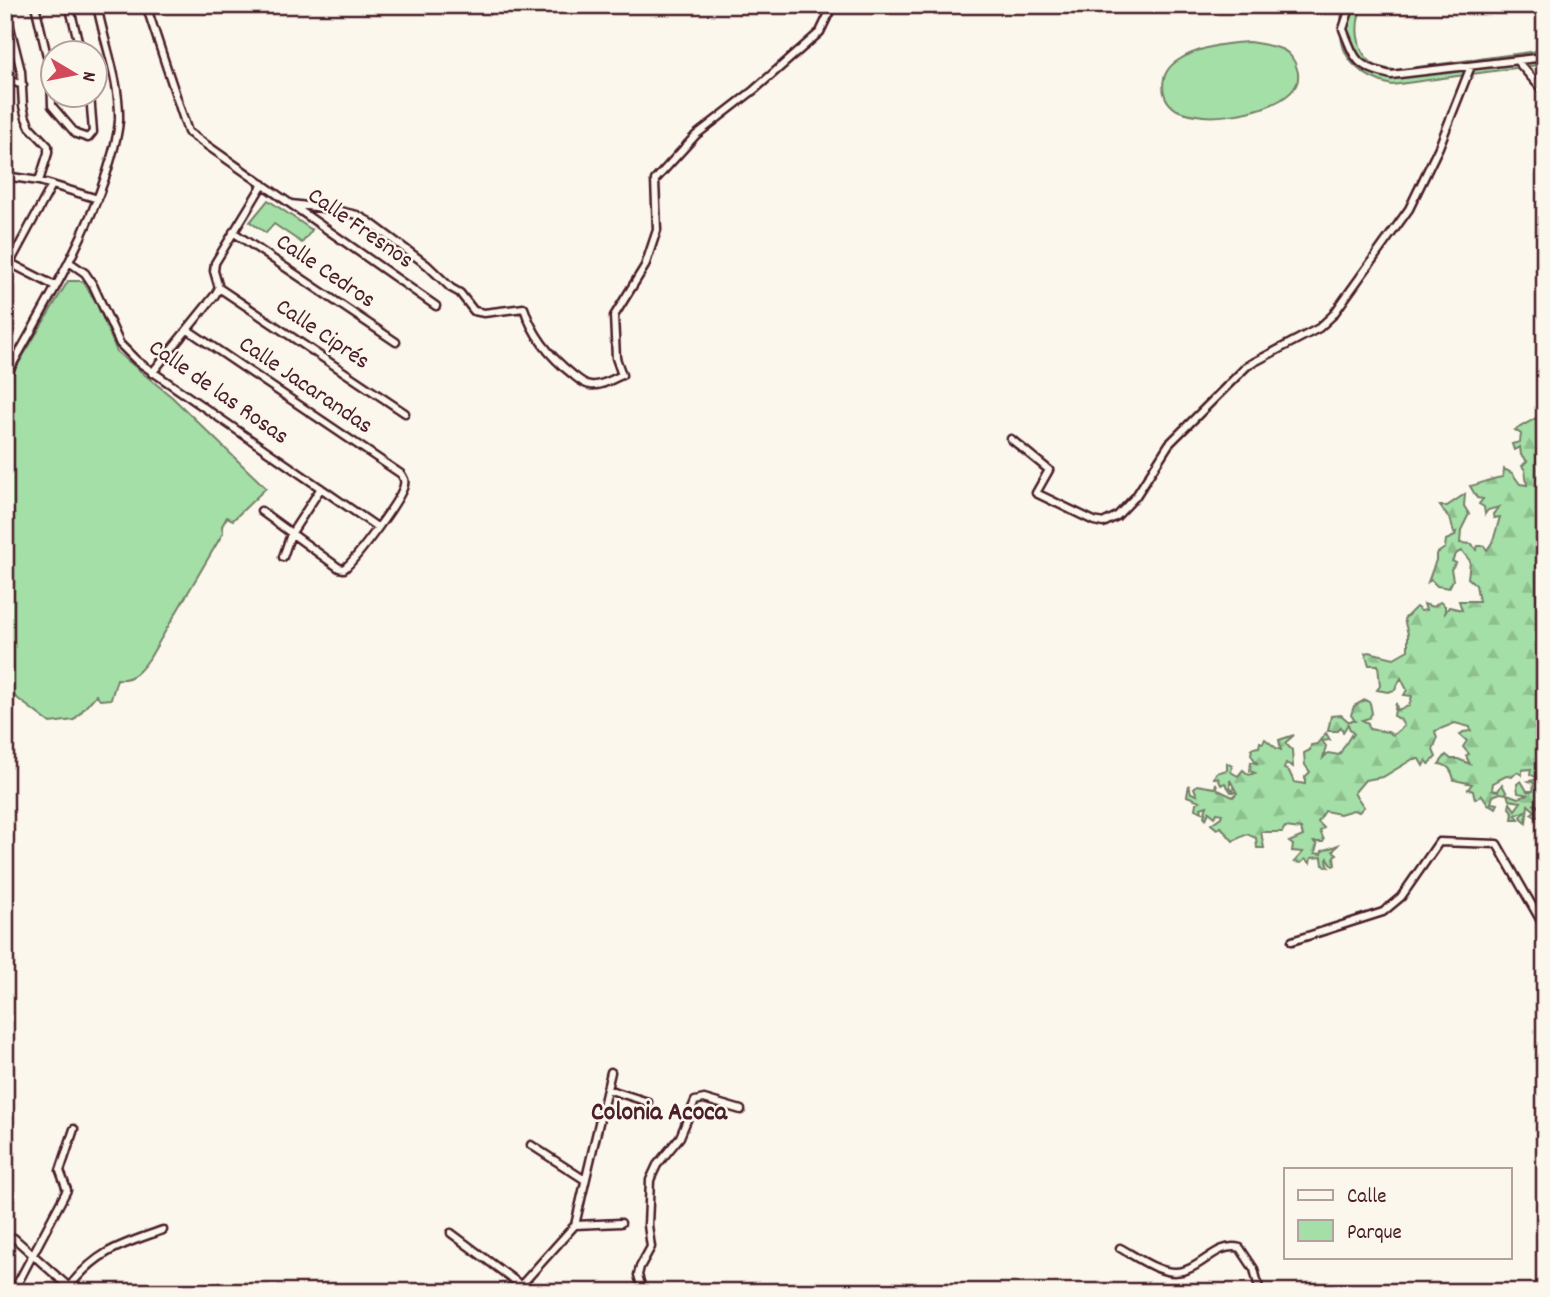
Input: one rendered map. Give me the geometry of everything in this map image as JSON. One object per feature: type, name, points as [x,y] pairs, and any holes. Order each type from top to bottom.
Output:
[{"type":"street","points":[[36,5],[43,38]]},
{"type":"street","points":[[69,5],[77,38]]},
{"type":"street","points":[[5,378],[69,262],[98,199],[116,142],[119,120],[109,49],[97,5]]},
{"type":"street","name":"Calle Fresnos","points":[[146,5],[188,132],[436,306]]},
{"type":"street","points":[[291,204],[331,209],[357,215],[368,221],[460,293],[474,311],[484,313],[524,309],[529,324],[545,351],[582,382],[589,386],[596,385],[622,375],[616,358],[614,317],[645,266],[657,230],[655,180],[696,135],[754,90],[820,32],[833,5]]},
{"type":"street","points":[[1351,5],[1343,29],[1354,59],[1369,70],[1391,75],[1545,57]]},
{"type":"street","points":[[5,19],[9,23],[23,85],[26,118],[30,127],[48,146],[39,181]]},
{"type":"street","points":[[1518,62],[1545,93]]},
{"type":"street","points":[[1011,439],[1049,470],[1036,493],[1094,521],[1103,523],[1117,516],[1136,496],[1170,443],[1247,366],[1319,328],[1333,315],[1409,209],[1439,147],[1471,66]]},
{"type":"street","points":[[5,79],[23,85]]},
{"type":"street","points":[[54,108],[76,134],[88,138],[93,132],[91,108]]},
{"type":"street","points":[[5,176],[39,181],[98,199]]},
{"type":"street","points":[[152,373],[219,288],[214,271],[215,263],[263,184]]},
{"type":"street","points":[[5,272],[52,185]]},
{"type":"street","name":"Calle Cedros","points":[[233,233],[396,342]]},
{"type":"street","name":"Calle de las Rosas","points":[[69,262],[85,273],[93,285],[120,344],[152,373],[377,527]]},
{"type":"street","points":[[10,264],[55,286]]},
{"type":"street","name":"Calle Ciprés","points":[[219,288],[405,413]]},
{"type":"street","name":"Calle Jacarandas","points":[[188,330],[401,474],[403,489],[377,527]]},
{"type":"street","points":[[283,557],[291,534],[321,488]]},
{"type":"street","points":[[261,511],[339,568],[347,567],[377,527]]},
{"type":"street","points":[[1292,941],[1383,912],[1401,897],[1439,842],[1497,844],[1545,924]]},
{"type":"street","points":[[515,1292],[575,1225],[611,1072]]},
{"type":"street","points":[[607,1089],[648,1102]]},
{"type":"street","points":[[643,1292],[638,1275],[651,1247],[648,1190],[653,1171],[680,1137],[695,1101],[704,1099],[741,1110]]},
{"type":"street","points":[[13,1292],[67,1190],[60,1171],[63,1156],[75,1129]]},
{"type":"street","points":[[531,1145],[585,1180]]},
{"type":"street","points":[[575,1225],[621,1223]]},
{"type":"street","points":[[14,1238],[70,1290],[82,1270],[108,1250],[163,1230]]},
{"type":"street","points":[[452,1233],[530,1292]]},
{"type":"street","points":[[1120,1248],[1161,1269],[1174,1272],[1197,1265],[1227,1247],[1240,1248],[1254,1269],[1260,1292]]},
{"type":"green space","points":[[1345,5],[1363,5],[1357,28],[1360,44],[1367,58],[1381,67],[1395,70],[1545,50],[1545,64],[1392,85],[1381,82],[1355,66],[1344,49],[1341,39]]},
{"type":"green space","points":[[1249,42],[1284,50],[1295,62],[1297,82],[1291,92],[1279,101],[1246,112],[1203,116],[1177,110],[1166,99],[1164,79],[1177,61],[1212,47]]},
{"type":"green space","points":[[268,200],[312,230],[302,243],[274,224],[266,233],[250,222]]},
{"type":"green space","points":[[68,281],[83,281],[98,306],[117,352],[172,397],[266,488],[233,520],[227,517],[222,526],[223,533],[140,671],[128,678],[117,679],[111,699],[100,700],[96,695],[74,720],[50,723],[5,689],[5,386]]},
{"type":"green space","points":[[1545,415],[1545,428],[1542,433],[1545,440],[1538,441],[1541,450],[1545,450],[1545,777],[1540,777],[1545,784],[1545,808],[1533,804],[1541,809],[1540,815],[1536,817],[1531,814],[1535,811],[1528,805],[1526,823],[1521,817],[1525,811],[1516,815],[1519,819],[1512,819],[1510,803],[1515,810],[1521,802],[1509,800],[1507,794],[1493,796],[1491,803],[1498,804],[1496,808],[1488,804],[1482,795],[1475,799],[1473,791],[1468,789],[1472,784],[1454,780],[1450,769],[1439,764],[1446,755],[1470,764],[1466,756],[1469,754],[1463,747],[1467,741],[1460,735],[1471,731],[1470,727],[1455,723],[1435,731],[1437,739],[1433,750],[1436,757],[1429,764],[1426,760],[1423,766],[1419,759],[1413,759],[1383,777],[1365,780],[1354,793],[1364,807],[1359,812],[1353,810],[1340,814],[1325,811],[1318,822],[1324,828],[1320,831],[1324,840],[1314,842],[1317,845],[1315,853],[1321,854],[1322,851],[1338,845],[1333,851],[1337,854],[1334,856],[1335,865],[1333,866],[1328,858],[1329,867],[1323,865],[1322,857],[1311,858],[1310,863],[1305,859],[1301,863],[1294,862],[1303,852],[1292,851],[1293,845],[1289,842],[1303,836],[1301,829],[1285,827],[1282,832],[1261,832],[1264,848],[1257,848],[1256,838],[1247,834],[1233,841],[1221,827],[1217,829],[1211,824],[1222,814],[1217,813],[1215,817],[1209,812],[1206,819],[1204,816],[1207,806],[1201,808],[1202,812],[1195,809],[1196,803],[1200,801],[1187,796],[1189,785],[1191,793],[1197,795],[1194,788],[1197,785],[1215,788],[1216,783],[1218,790],[1233,797],[1237,793],[1230,780],[1230,787],[1234,792],[1231,792],[1225,783],[1221,785],[1218,778],[1214,778],[1216,773],[1227,770],[1227,763],[1232,766],[1231,772],[1238,776],[1243,770],[1249,775],[1255,773],[1250,771],[1251,762],[1257,763],[1251,755],[1252,748],[1259,747],[1260,742],[1263,743],[1265,739],[1281,750],[1279,740],[1294,735],[1285,743],[1292,750],[1293,767],[1286,763],[1284,769],[1289,771],[1294,782],[1305,784],[1305,777],[1310,772],[1305,765],[1304,753],[1326,733],[1330,740],[1322,741],[1326,746],[1323,758],[1328,753],[1339,755],[1354,734],[1348,724],[1343,732],[1341,727],[1338,731],[1328,731],[1331,716],[1341,715],[1348,721],[1355,721],[1351,715],[1354,706],[1365,700],[1370,703],[1372,713],[1369,718],[1362,720],[1368,723],[1369,729],[1393,735],[1404,726],[1400,719],[1394,716],[1396,703],[1397,710],[1409,706],[1412,696],[1404,695],[1407,690],[1401,678],[1395,690],[1377,690],[1380,686],[1378,665],[1369,665],[1365,653],[1394,658],[1408,650],[1404,619],[1416,607],[1421,611],[1426,610],[1424,604],[1433,607],[1440,602],[1445,606],[1445,613],[1449,607],[1462,610],[1459,601],[1479,601],[1476,585],[1468,578],[1470,561],[1462,551],[1457,553],[1452,561],[1456,563],[1451,569],[1453,580],[1449,588],[1437,586],[1431,580],[1428,582],[1436,554],[1445,548],[1446,540],[1455,536],[1456,532],[1454,533],[1451,521],[1440,506],[1447,506],[1465,494],[1464,506],[1469,514],[1461,530],[1460,543],[1472,544],[1476,550],[1478,546],[1484,546],[1487,550],[1493,541],[1500,517],[1494,518],[1493,514],[1499,507],[1488,510],[1485,514],[1484,507],[1479,504],[1483,499],[1477,498],[1470,486],[1503,477],[1504,469],[1512,473],[1520,484],[1527,485],[1522,466],[1527,461],[1521,455],[1520,447],[1514,450],[1512,444],[1520,442],[1521,434],[1515,430]],"holes":[[[1531,769],[1530,774],[1539,779],[1529,781],[1534,783],[1533,791],[1527,791],[1521,781],[1517,784],[1518,793],[1529,795],[1518,798],[1507,794],[1502,784],[1498,791],[1492,790],[1493,783],[1506,776],[1512,777],[1517,772],[1522,775],[1522,770]]]},
{"type":"district","name":"Colonia Acoca","points":[[659,1113]]}]
